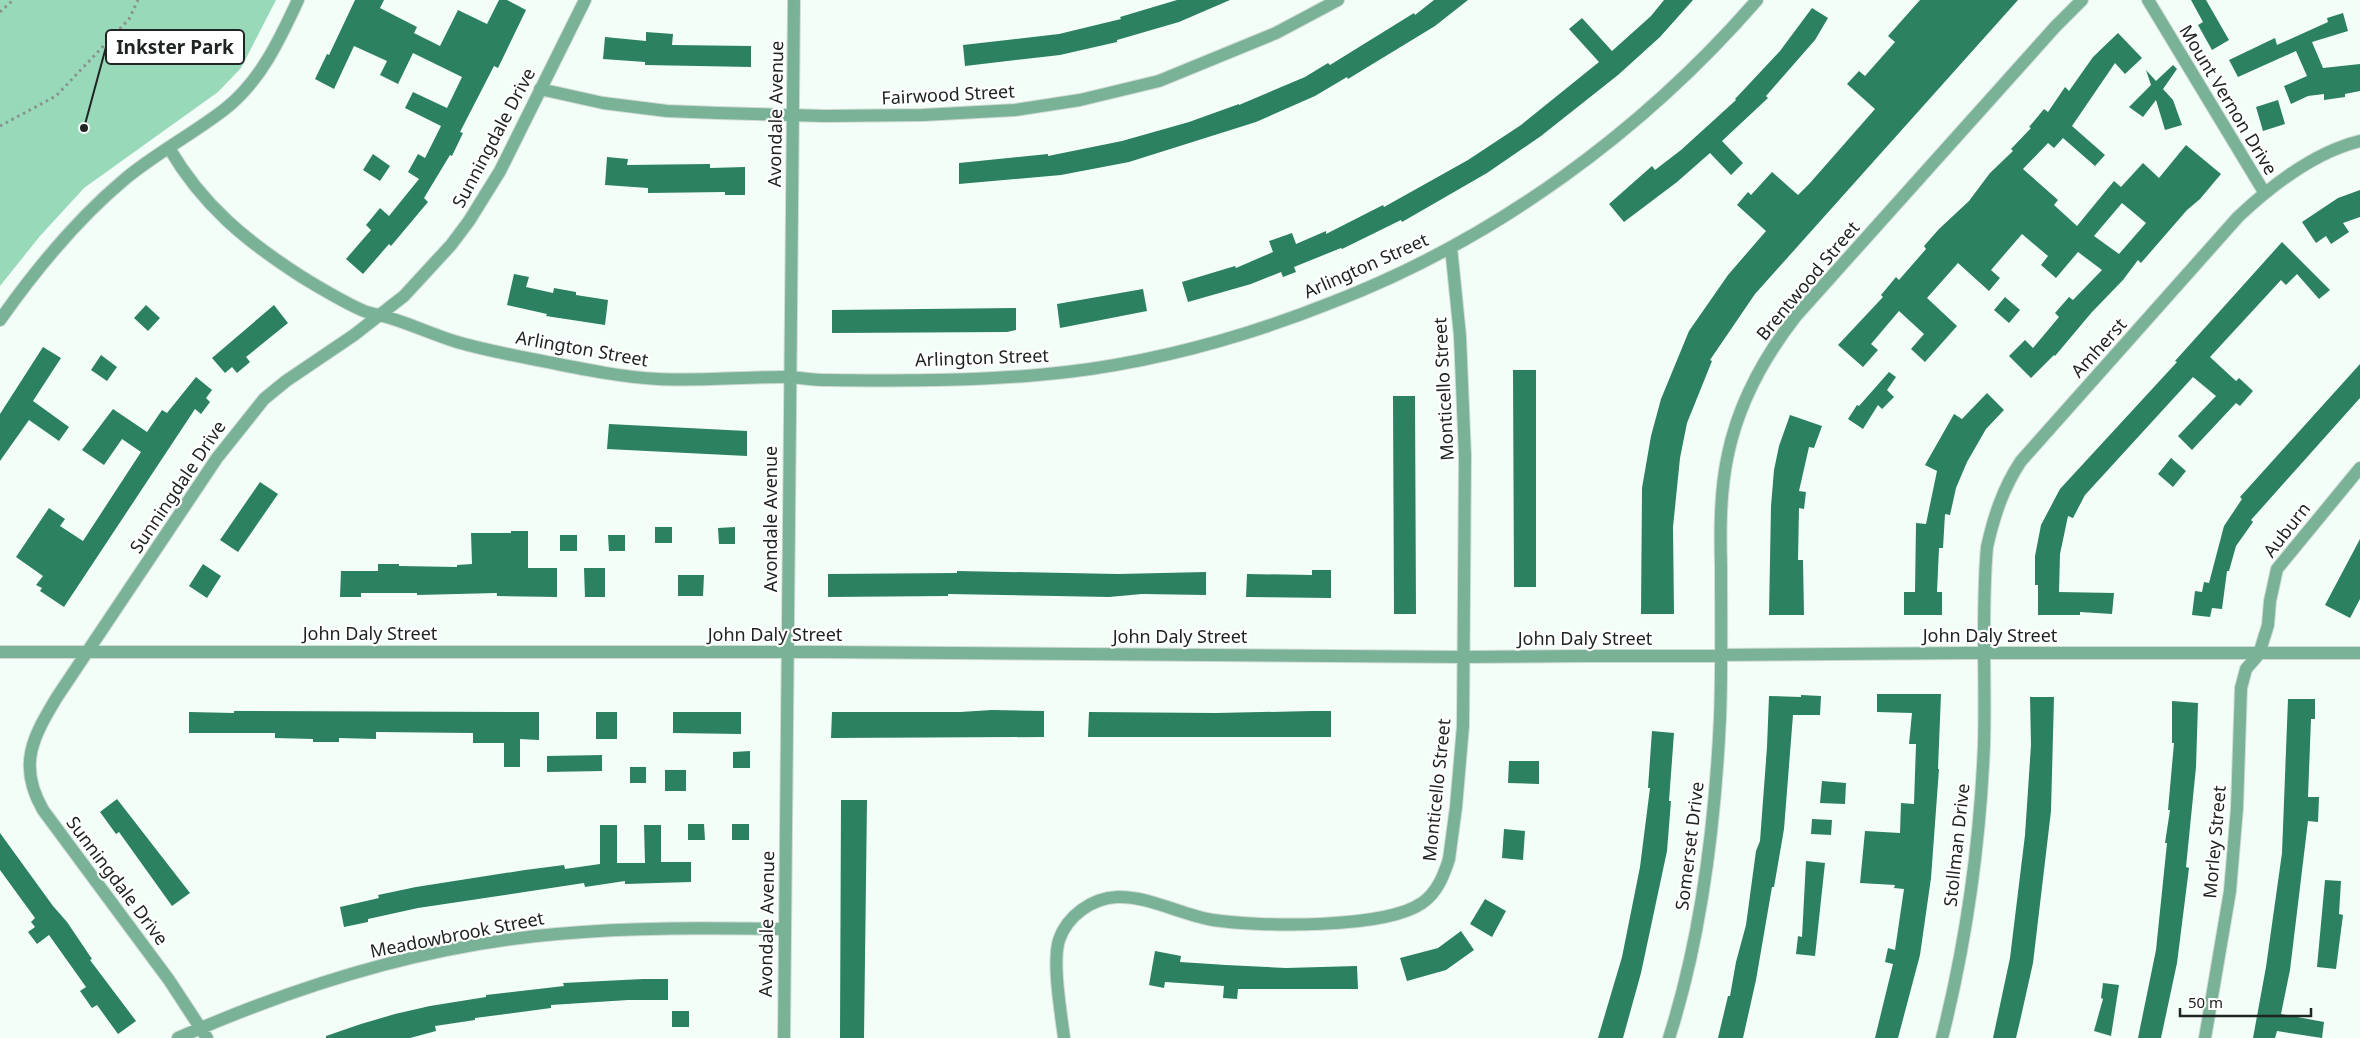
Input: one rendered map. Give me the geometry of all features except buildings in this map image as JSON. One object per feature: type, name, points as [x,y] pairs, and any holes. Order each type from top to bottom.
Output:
[{"type":"street","points":[[0,320],[55,250],[97,203],[127,177],[226,108],[250,83],[272,51],[298,0]]},
{"type":"street","name":"Sunningdale Drive","points":[[204,1033],[169,980],[43,810],[32,788],[29,760],[35,736],[217,458],[242,424],[264,399],[286,381],[354,335],[425,275],[469,221],[500,171],[585,0]]},
{"type":"street","name":"Avondale Avenue","points":[[784,1038],[794,0]]},
{"type":"street","name":"Fairwood Street","points":[[540,89],[603,102],[667,111],[794,116],[962,114],[1014,110],[1080,100],[1159,81],[1276,33],[1338,0]]},
{"type":"street","name":"Arlington Street","points":[[169,148],[200,194],[220,216],[243,236],[317,286],[367,312],[462,344],[610,374],[685,380],[790,377],[822,380],[1001,377],[1067,372],[1133,362],[1222,340],[1295,317],[1380,282],[1451,247],[1511,212],[1574,169],[1635,121],[1692,69],[1757,0]]},
{"type":"street","name":"Brentwood Street","points":[[1721,656],[1720,519],[1724,478],[1737,421],[1749,391],[1764,362],[1796,316],[2055,27],[2082,0]]},
{"type":"street","name":"Mount Vernon Drive","points":[[2148,0],[2264,192]]},
{"type":"street","name":"Amherst","points":[[1985,653],[1987,547],[1993,517],[2007,482],[2021,461],[2238,217],[2264,192],[2312,160],[2360,141]]},
{"type":"street","name":"Monticello Street","points":[[1064,1038],[1058,986],[1059,941],[1069,922],[1076,914],[1102,899],[1116,897],[1133,898],[1211,920],[1276,924],[1319,924],[1387,916],[1414,908],[1429,898],[1445,873],[1449,859],[1461,761],[1464,657],[1464,405],[1451,247]]},
{"type":"street","name":"Auburn","points":[[2259,654],[2268,625],[2270,600],[2277,570],[2360,468]]},
{"type":"street","name":"John Daly Street","points":[[0,652],[788,652],[1464,657],[1985,653],[2360,654]]},
{"type":"street","name":"Stollman Drive","points":[[1942,1038],[1960,954],[1980,810],[1984,745],[1985,653]]},
{"type":"street","name":"Morley Street","points":[[2205,1038],[2230,892],[2237,808],[2242,688],[2246,669],[2259,654]]},
{"type":"street","name":"Somerset Drive","points":[[1669,1038],[1691,953],[1708,862],[1715,798],[1721,656]]},
{"type":"street","name":"Meadowbrook Street","points":[[178,1038],[204,1033],[267,1001],[342,976],[418,956],[480,944],[556,934],[613,930],[785,929]]},
{"type":"path","points":[[0,12],[13,0]]},
{"type":"path","points":[[0,126],[56,96],[129,19],[138,0]]},
{"type":"green space","points":[[0,0],[276,0],[241,68],[218,92],[84,188],[40,236],[0,286]]},
{"type":"place","name":"Inkster Park","points":[[84,128]]}]
